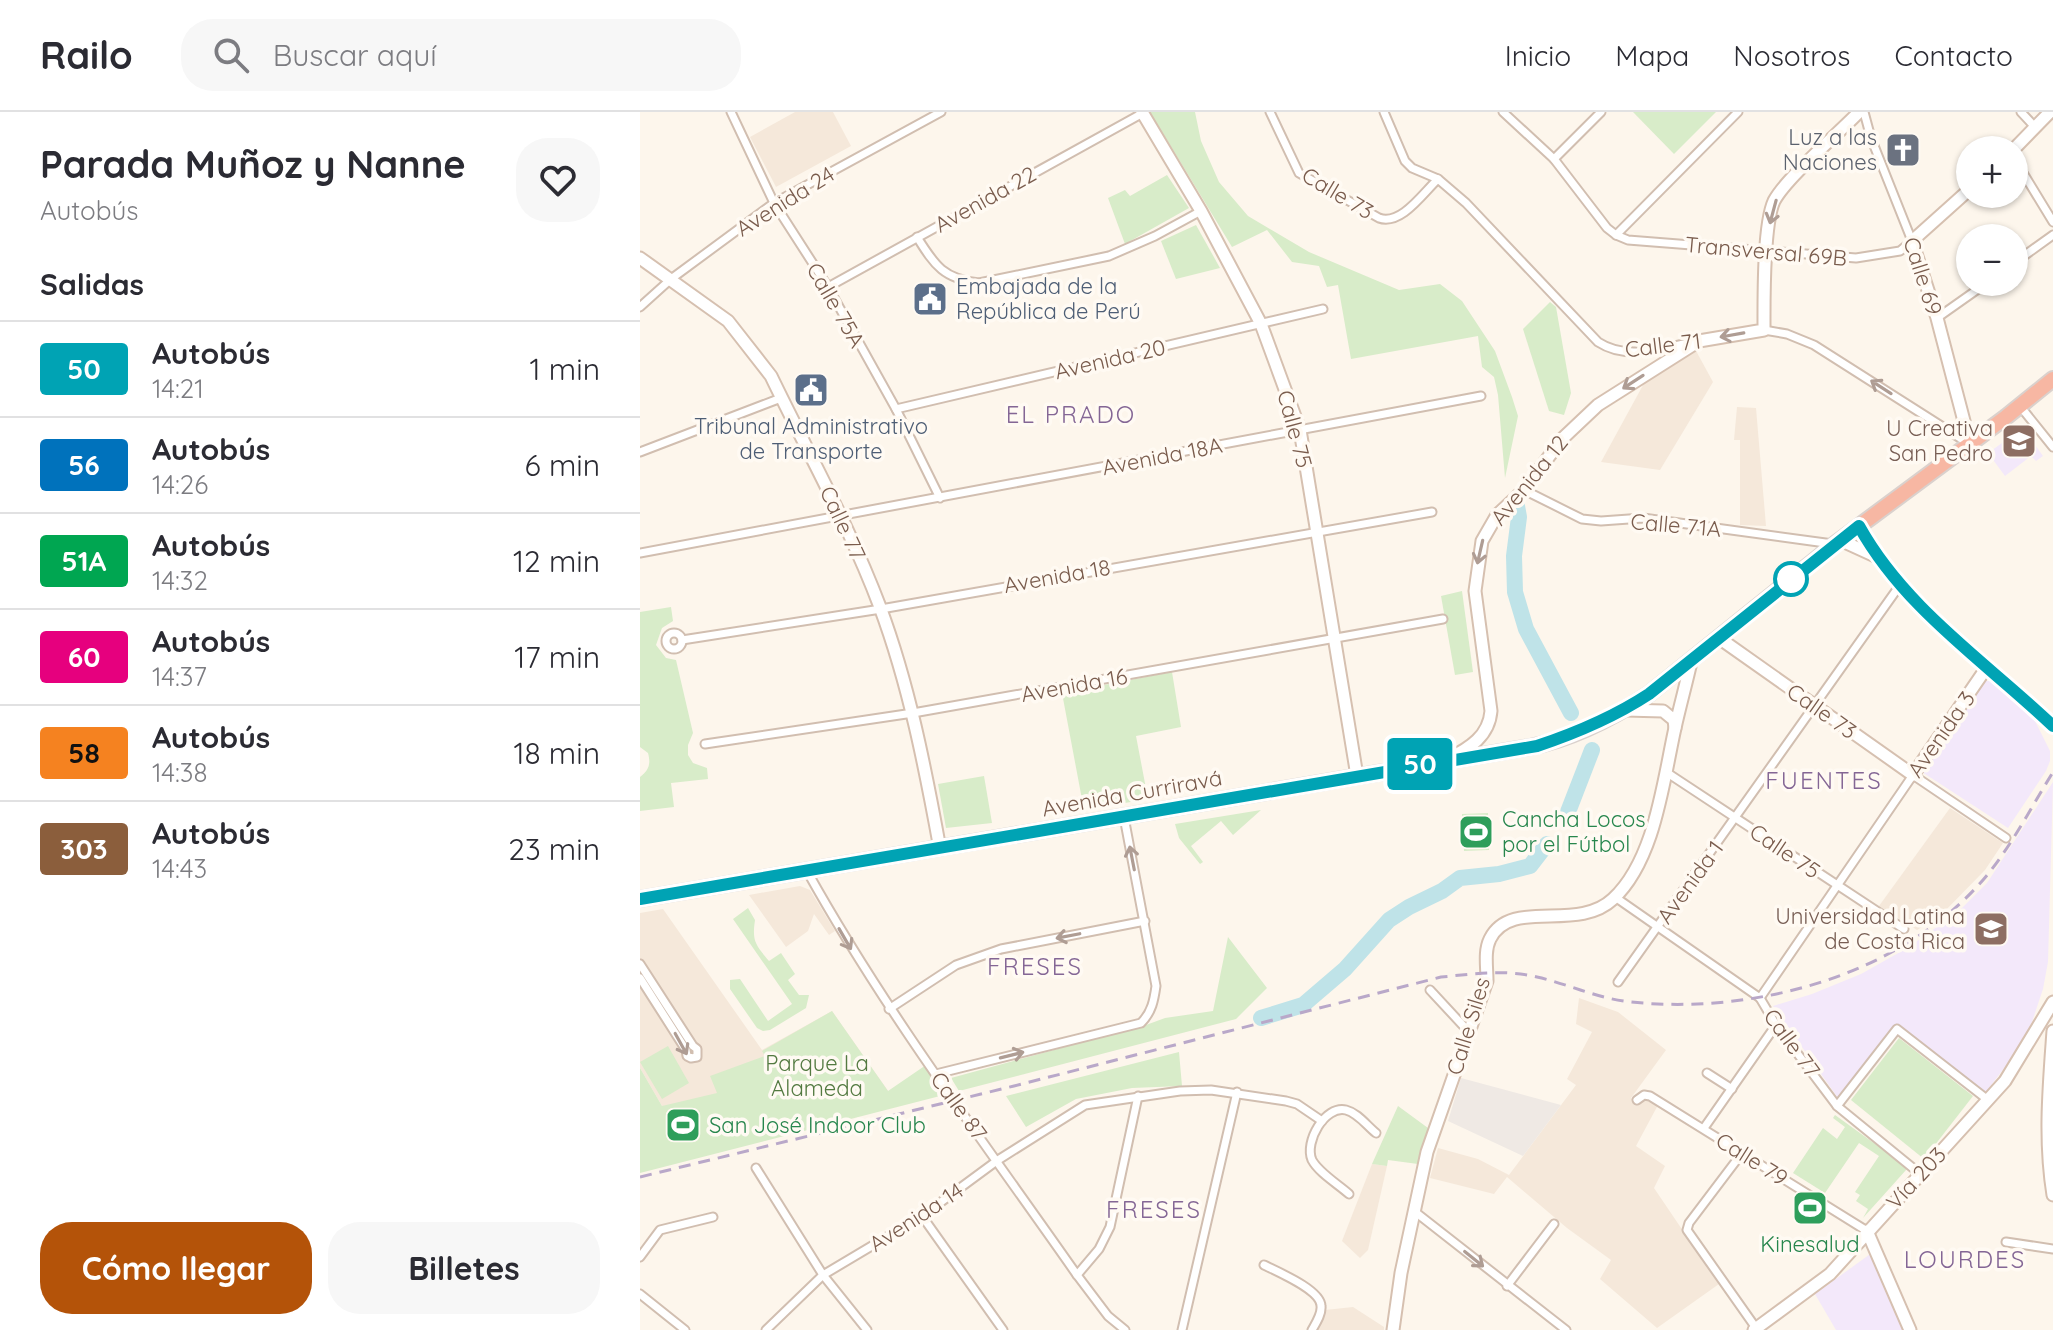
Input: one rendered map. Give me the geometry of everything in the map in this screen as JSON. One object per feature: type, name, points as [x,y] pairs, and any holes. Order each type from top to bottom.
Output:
[{"type":"highway","name":"Avenida Curriravá","points":[[640,899],[1537,746],[1573,734],[1625,710],[1691,662],[1838,542],[2053,379]]},
{"type":"street","name":"Calle 75A","points":[[731,112],[774,203],[828,287],[896,409],[940,498]]},
{"type":"street","name":"Avenida 24","points":[[640,307],[671,279],[774,203],[941,112]]},
{"type":"street","name":"Calle 75","points":[[1142,112],[1201,211],[1261,324],[1300,430],[1357,776]]},
{"type":"street","name":"Avenida 22","points":[[828,287],[1142,112]]},
{"type":"street","name":"Calle 73","points":[[1270,112],[1299,173],[1379,218],[1392,220],[1438,179]]},
{"type":"street","name":"Calle 71","points":[[1384,112],[1405,161],[1412,168],[1438,179],[1466,203],[1590,335],[1608,349],[1627,353],[1764,330],[1787,334],[1814,345],[1970,444]]},
{"type":"street","points":[[1503,112],[1554,159],[1607,228],[1616,235],[1738,112]]},
{"type":"street","points":[[1554,159],[1601,112]]},
{"type":"street","points":[[1764,330],[1767,250],[1773,203],[1779,193],[1862,112]]},
{"type":"street","name":"Calle 69","points":[[1862,112],[1912,241],[1937,318],[1970,444]]},
{"type":"street","points":[[2021,112],[2035,127]]},
{"type":"street","points":[[2026,136],[2050,112]]},
{"type":"street","points":[[2028,181],[2053,222]]},
{"type":"street","points":[[1912,241],[1956,202]]},
{"type":"street","points":[[917,237],[939,269],[961,281],[979,283],[1109,256],[1201,211]]},
{"type":"street","name":"Transversal 69B","points":[[1616,235],[1628,240],[1856,258],[1900,251],[1912,241]]},
{"type":"street","points":[[2028,253],[2053,235]]},
{"type":"street","name":"Calle 77","points":[[640,258],[728,321],[758,357],[843,517],[881,609],[913,713],[940,849]]},
{"type":"street","points":[[1937,318],[1968,296]]},
{"type":"street","name":"Avenida 20","points":[[896,409],[1323,309]]},
{"type":"street","name":"Avenida 12","points":[[1448,759],[1482,736],[1490,722],[1475,591],[1482,541],[1497,515],[1524,490],[1562,439],[1584,416],[1699,341]]},
{"type":"street","name":"Avenida 18A","points":[[640,553],[1481,396]]},
{"type":"street","points":[[640,452],[781,398]]},
{"type":"street","points":[[2020,406],[2053,447]]},
{"type":"street","name":"Calle 71A","points":[[1524,490],[1582,519],[1643,518],[1838,542]]},
{"type":"street","name":"Avenida 18","points":[[682,640],[881,609],[1432,512]]},
{"type":"street","points":[[1859,526],[1876,557],[1923,610],[2053,726]]},
{"type":"street","points":[[1838,542],[1876,557]]},
{"type":"street","name":"Avenida 1","points":[[1618,982],[1900,585]]},
{"type":"street","name":"Avenida 16","points":[[705,744],[913,713],[1443,619]]},
{"type":"street","name":"Calle 73","points":[[1719,638],[2006,838]]},
{"type":"street","name":"Calle Siles","points":[[1393,1330],[1401,1273],[1427,1152],[1487,981],[1486,961],[1490,939],[1498,927],[1521,916],[1574,916],[1597,910],[1615,897],[1647,845],[1691,662]]},
{"type":"street","name":"Avenida 3","points":[[1760,998],[1987,667]]},
{"type":"street","points":[[1625,710],[1663,711],[1674,720],[1675,729]]},
{"type":"street","name":"Calle 75","points":[[1666,772],[1904,929]]},
{"type":"street","points":[[936,1074],[1139,1023],[1147,1016],[1154,1002],[1156,986],[1124,817]]},
{"type":"street","name":"Calle 87","points":[[807,871],[889,1009],[1077,1275],[1108,1316],[1125,1330]]},
{"type":"street","name":"Calle 77","points":[[1615,897],[1760,998],[1776,1025],[1837,1106],[1919,1173]]},
{"type":"street","points":[[889,1009],[956,965],[1001,949],[1145,921]]},
{"type":"street","points":[[640,965],[667,1014],[687,1056],[695,1058],[699,1053],[697,1049],[667,1014],[640,978]]},
{"type":"street","points":[[1430,990],[1469,1032]]},
{"type":"street","name":"Vía 203","points":[[1755,1329],[1830,1274],[1988,1100],[2017,1064],[2053,1002]]},
{"type":"street","points":[[1704,1128],[1776,1025]]},
{"type":"street","points":[[1837,1106],[1897,1029],[1988,1100]]},
{"type":"street","points":[[2053,1031],[2047,1110],[2048,1168],[2053,1195]]},
{"type":"street","points":[[1707,1073],[1732,1089]]},
{"type":"street","name":"Avenida 14","points":[[766,1330],[823,1275],[922,1216],[1072,1111],[1097,1102],[1180,1091],[1237,1092],[1297,1104],[1322,1121]]},
{"type":"street","points":[[1182,1330],[1237,1092]]},
{"type":"street","name":"Calle 79","points":[[1637,1100],[1644,1095],[1650,1096],[1867,1231]]},
{"type":"street","points":[[1077,1275],[1099,1249],[1110,1227],[1138,1096]]},
{"type":"street","points":[[1349,1194],[1311,1158],[1310,1150],[1322,1121],[1336,1110],[1346,1110],[1376,1133]]},
{"type":"street","points":[[1742,1153],[1689,1223],[1687,1230],[1755,1329]]},
{"type":"street","points":[[756,1168],[823,1275],[867,1330]]},
{"type":"street","points":[[1414,1211],[1566,1330]]},
{"type":"street","points":[[922,1216],[1003,1330]]},
{"type":"street","points":[[640,1257],[660,1230],[713,1217]]},
{"type":"street","points":[[1507,1286],[1554,1224]]},
{"type":"street","points":[[1867,1231],[1910,1330]]},
{"type":"street","points":[[2006,1242],[2053,1249]]},
{"type":"street","points":[[1264,1265],[1311,1290],[1321,1304],[1312,1330]]},
{"type":"street","points":[[640,1294],[685,1330]]},
{"type":"shaded area","points":[[795,112],[833,112],[851,146],[776,187],[750,137]]},
{"type":"shaded area","points":[[1695,349],[1713,382],[1660,470],[1601,462],[1648,376]]},
{"type":"shaded area","points":[[1737,407],[1756,408],[1766,526],[1740,525],[1740,440],[1734,440]]},
{"type":"shaded area","name":"U Creativa San Pedro","points":[[2023,428],[2043,456],[2036,461],[2031,456],[2005,476],[1988,453]]},
{"type":"shaded area","points":[[1986,681],[1992,681],[2035,721],[2050,751],[2046,771],[2008,828],[1922,772]]},
{"type":"shaded area","name":"Universidad Latina de Costa Rica","points":[[2053,782],[2048,962],[2032,1022],[2017,1051],[1986,1092],[1896,1025],[1838,1098],[1773,1006],[1861,974],[1909,947],[1959,911],[1987,883]]},
{"type":"shaded area","points":[[1950,808],[2003,843],[1985,870],[1941,915],[1917,930],[1879,906]]},
{"type":"shaded area","points":[[800,886],[810,890],[835,931],[829,935],[814,914],[808,931],[786,947],[749,895]]},
{"type":"shaded area","points":[[663,909],[762,1050],[832,1011],[898,1105],[662,1106],[640,1068],[640,913]]},
{"type":"shaded area","points":[[1579,998],[1618,1012],[1666,1050],[1631,1098],[1637,1102],[1646,1098],[1658,1105],[1636,1146],[1665,1166],[1654,1188],[1719,1284],[1657,1328],[1600,1279],[1611,1260],[1567,1228],[1507,1177],[1494,1194],[1430,1178],[1438,1148],[1478,1159],[1509,1175],[1576,1085],[1567,1079],[1592,1032],[1576,1024]]},
{"type":"shaded area","points":[[1461,1078],[1561,1105],[1523,1156],[1448,1121]]},
{"type":"shaded area","points":[[1372,1164],[1387,1166],[1368,1250],[1360,1258],[1342,1241]]},
{"type":"shaded area","points":[[1873,1252],[1907,1330],[1836,1330],[1815,1294]]},
{"type":"shaded area","points":[[1353,1307],[1384,1327],[1384,1330],[1315,1330],[1325,1310]]},
{"type":"green space","points":[[1150,112],[1195,112],[1201,141],[1219,182],[1248,216],[1309,252],[1399,290],[1440,284],[1462,301],[1495,351],[1518,416],[1505,478],[1498,395],[1494,377],[1482,367],[1478,336],[1351,359],[1338,285],[1327,287],[1319,266],[1292,262],[1267,230],[1232,247]]},
{"type":"green space","points":[[1633,112],[1716,112],[1674,154]]},
{"type":"green space","points":[[1167,175],[1189,208],[1125,244],[1108,198],[1125,190],[1130,196]]},
{"type":"green space","points":[[1196,225],[1220,268],[1176,279],[1161,241]]},
{"type":"green space","points":[[1550,302],[1556,307],[1571,393],[1564,415],[1549,411],[1523,329]]},
{"type":"green space","points":[[1462,591],[1473,672],[1455,675],[1441,596]]},
{"type":"green space","points":[[671,607],[673,621],[662,628],[656,645],[666,658],[676,660],[693,733],[688,755],[693,763],[707,768],[708,779],[671,783],[674,807],[640,811],[640,777],[647,769],[649,760],[648,753],[640,747],[640,612]]},
{"type":"green space","points":[[1172,672],[1181,727],[1136,736],[1148,799],[1084,810],[1062,693]]},
{"type":"green space","points":[[984,776],[992,823],[946,828],[938,784]]},
{"type":"green space","points":[[1261,810],[1233,835],[1221,821],[1191,846],[1203,862],[1200,864],[1179,838],[1175,824]]},
{"type":"green space","name":"Cancha Locos por el Fútbol","points":[[1488,813],[1489,850],[1464,851],[1462,814]]},
{"type":"green space","points":[[748,908],[755,920],[754,938],[760,950],[769,961],[781,953],[795,974],[788,980],[799,995],[809,995],[806,1008],[770,1030],[757,1028],[730,989],[730,980],[740,979],[768,1021],[792,1004],[733,919]]},
{"type":"green space","points":[[1228,937],[1267,988],[1236,1019],[959,1091],[951,1078],[1165,1018],[1213,1011]]},
{"type":"green space","name":"Parque La Alameda","points":[[832,1011],[888,1091],[926,1065],[944,1095],[640,1173],[640,1068],[662,1106],[717,1093],[710,1076],[765,1056],[762,1051]]},
{"type":"green space","points":[[1899,1038],[1973,1096],[1924,1159],[1851,1100]]},
{"type":"green space","points":[[668,1046],[689,1083],[662,1099],[640,1062]]},
{"type":"green space","points":[[1179,1052],[1182,1086],[1132,1088],[1076,1099],[1026,1127],[1006,1096]]},
{"type":"green space","points":[[1398,1106],[1428,1128],[1418,1164],[1388,1160],[1387,1166],[1372,1164]]},
{"type":"green space","points":[[1835,1115],[1907,1167],[1863,1218],[1868,1209],[1856,1201],[1860,1195],[1855,1192],[1879,1156],[1859,1143],[1825,1193],[1793,1173],[1823,1128],[1837,1139],[1845,1127],[1833,1118]]},
{"type":"waterway","points":[[1517,506],[1515,592],[1526,629],[1571,713]]},
{"type":"waterway","points":[[1568,812],[1592,750]]},
{"type":"waterway","points":[[1261,1018],[1303,1005],[1345,969],[1389,920],[1409,907],[1442,891],[1460,878],[1499,874],[1530,866],[1547,844]]},
{"type":"railway","points":[[640,1177],[1441,977],[1513,973],[1619,1000],[1679,1004],[1728,1002],[1777,994],[1825,981],[1872,962],[1915,938],[1954,909],[1997,862],[2053,772]]},
{"type":"bus line","name":"50","points":[[640,899],[1537,746],[1573,734],[1625,710],[1649,694],[1859,526],[1876,557],[1923,610],[2053,726]]},
{"type":"place","name":"Luz a las Naciones","points":[[1903,150]]},
{"type":"place","name":"Embajada de la República de Perú","points":[[930,299]]},
{"type":"place","name":"Tribunal Administrativo de Transporte","points":[[811,390]]},
{"type":"place","name":"U Creativa San Pedro","points":[[2019,441]]},
{"type":"place","name":"Cancha Locos por el Fútbol","points":[[1476,832]]},
{"type":"place","name":"Universidad Latina de Costa Rica","points":[[1991,929]]},
{"type":"place","name":"San José Indoor Club","points":[[683,1125]]},
{"type":"place","name":"Kinesalud","points":[[1810,1208]]},
{"type":"district","name":"EL PRADO","points":[[1071,414]]},
{"type":"district","name":"FUENTES","points":[[1824,780]]},
{"type":"district","name":"FRESES","points":[[1035,966]]},
{"type":"district","name":"FRESES","points":[[1154,1209]]},
{"type":"district","name":"LOURDES","points":[[1965,1259]]}]
